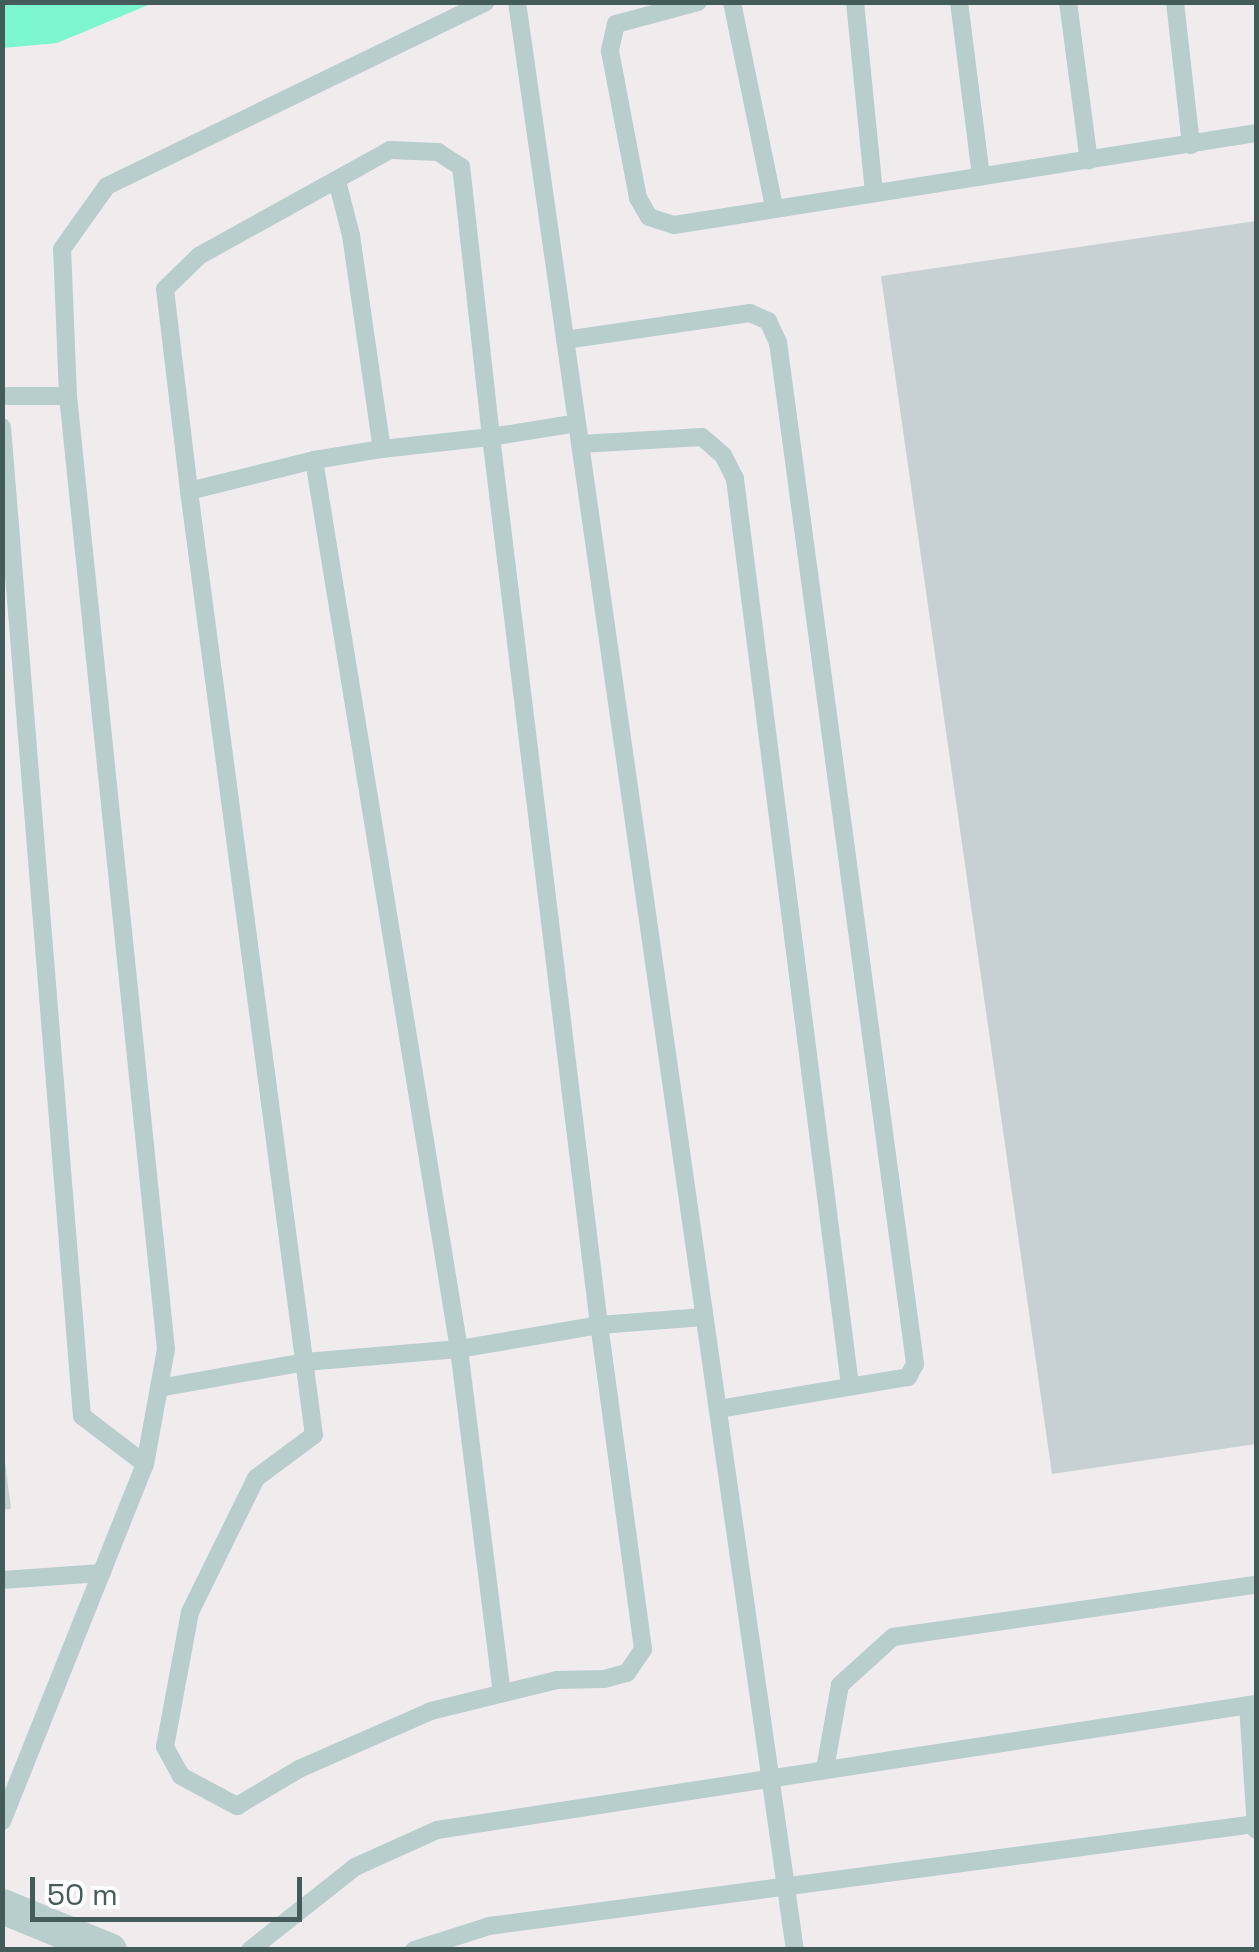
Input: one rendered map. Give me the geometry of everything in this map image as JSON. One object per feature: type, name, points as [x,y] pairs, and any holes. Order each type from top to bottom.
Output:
[{"type":"street","points":[[2,1906],[109,1950]]},
{"type":"lane","points":[[2,1820],[146,1464],[166,1349],[68,396],[62,249],[107,186],[486,2]]},
{"type":"lane","points":[[517,2],[795,1950]]},
{"type":"lane","points":[[698,2],[616,24],[610,51],[638,198],[649,217],[674,226],[1256,133]]},
{"type":"lane","points":[[732,2],[774,207]]},
{"type":"lane","points":[[855,2],[874,192]]},
{"type":"lane","points":[[959,2],[981,177]]},
{"type":"lane","points":[[1068,2],[1089,161]]},
{"type":"lane","points":[[1175,2],[1191,145]]},
{"type":"lane","points":[[390,150],[438,152],[462,168],[599,1324],[643,1649],[628,1673],[604,1679],[557,1680],[415,1718],[300,1770],[237,1806],[181,1776],[165,1747],[190,1612],[256,1478],[314,1436],[165,288],[200,256],[337,181],[390,150]]},
{"type":"lane","points":[[337,181],[351,235],[382,448]]},
{"type":"lane","points":[[565,340],[750,312],[768,321],[778,342],[915,1364],[908,1377],[718,1409]]},
{"type":"lane","points":[[2,396],[68,396]]},
{"type":"lane","points":[[189,491],[314,460],[382,448],[577,424]]},
{"type":"lane","points":[[2,427],[82,1416],[146,1464]]},
{"type":"lane","points":[[580,444],[702,437],[723,455],[734,479],[850,1386]]},
{"type":"lane","points":[[314,460],[460,1349],[502,1693]]},
{"type":"lane","points":[[159,1388],[305,1362],[460,1349],[599,1324],[704,1317]]},
{"type":"lane","points":[[2,1580],[102,1573]]},
{"type":"lane","points":[[826,1768],[840,1684],[893,1637],[1256,1586]]},
{"type":"lane","points":[[250,1950],[355,1868],[437,1830],[1252,1705],[1256,1826],[785,1884],[489,1926],[414,1950]]},
{"type":"shaded area","points":[[3,2],[153,3],[57,43],[3,48]]},
{"type":"building","points":[[1256,221],[1256,1444],[1052,1474],[881,276]]},
{"type":"building","points":[[2,1438],[11,1509],[2,1510]]}]
